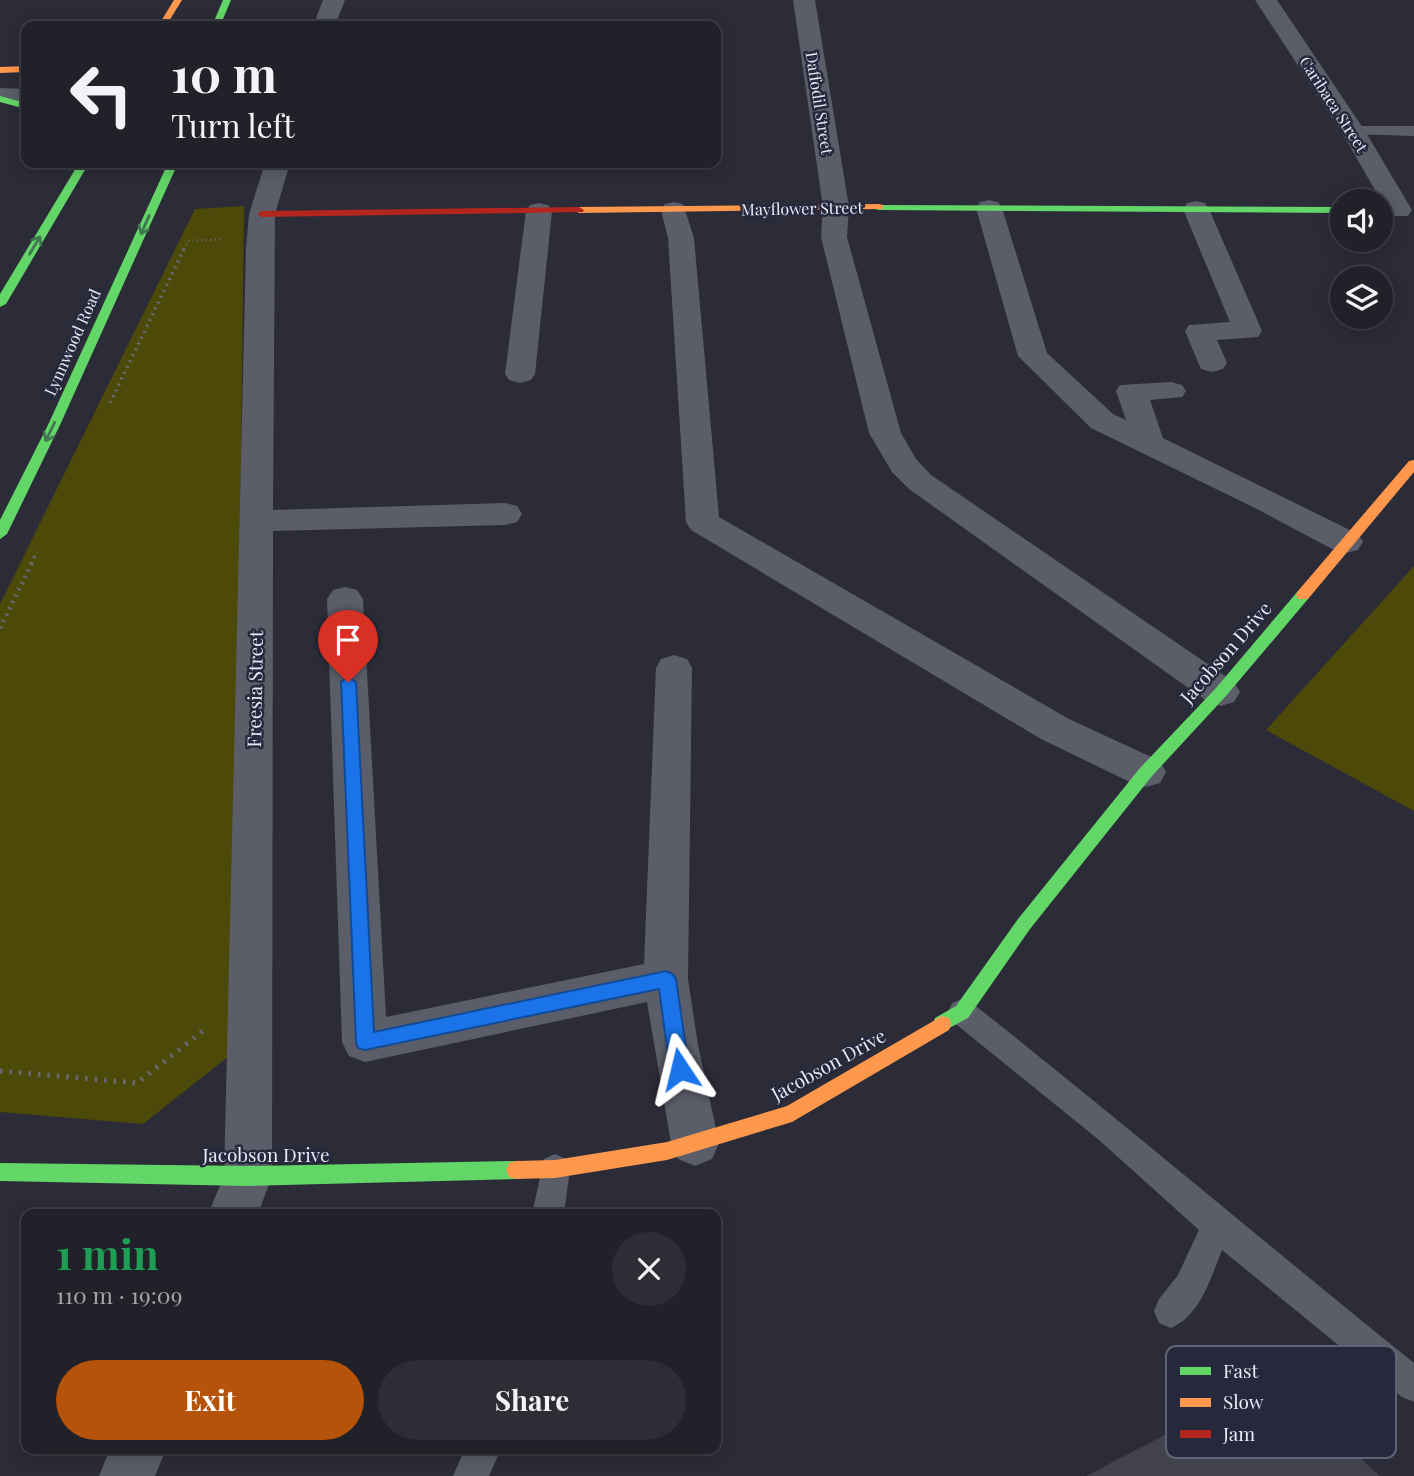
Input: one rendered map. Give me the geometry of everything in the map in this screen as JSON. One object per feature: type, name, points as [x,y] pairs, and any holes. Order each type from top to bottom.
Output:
[{"type":"street","points":[[165,21],[178,0]]},
{"type":"street","points":[[218,21],[227,0]]},
{"type":"street","points":[[326,21],[334,0]]},
{"type":"street","name":"Daffodil Street","points":[[804,0],[836,207],[834,237],[885,433],[903,465],[920,482],[1221,692]]},
{"type":"street","name":"Caribaea Street","points":[[1266,0],[1353,131],[1398,212]]},
{"type":"street","points":[[0,70],[21,69]]},
{"type":"street","points":[[0,79],[21,79]]},
{"type":"street","points":[[0,97],[21,96]]},
{"type":"street","points":[[0,97],[21,104]]},
{"type":"street","points":[[0,304],[81,168]]},
{"type":"street","name":"Lynnwood Road","points":[[0,534],[54,425],[171,168]]},
{"type":"street","name":"Freesia Street","points":[[235,1209],[248,1176],[262,214],[276,168]]},
{"type":"street","name":"Mayflower Street","points":[[262,214],[836,207],[1330,209]]},
{"type":"street","points":[[989,208],[1033,356],[1102,421],[1267,500],[1346,542]]},
{"type":"street","points":[[1196,209],[1248,331],[1199,331],[1212,363]]},
{"type":"street","points":[[674,210],[681,238],[703,522],[1055,729],[1146,772]]},
{"type":"street","points":[[520,374],[539,212]]},
{"type":"street","points":[[1150,445],[1131,391],[1171,391]]},
{"type":"street","name":"Jacobson Drive","points":[[0,1172],[248,1176],[555,1169],[667,1151],[792,1113],[962,1012],[1024,924],[1146,772],[1221,692],[1414,464]]},
{"type":"street","points":[[256,521],[505,514]]},
{"type":"street","points":[[345,599],[365,1042],[666,979]]},
{"type":"street","points":[[674,668],[666,979],[675,1045],[695,1143]]},
{"type":"street","points":[[127,1476],[136,1454]]},
{"type":"lane","points":[[1353,131],[1414,131]]},
{"type":"lane","points":[[962,1012],[1110,1130],[1217,1225],[1366,1346]]},
{"type":"lane","points":[[549,1209],[555,1169]]},
{"type":"lane","points":[[1171,1311],[1190,1287],[1217,1225]]},
{"type":"lane","points":[[1396,1370],[1414,1385]]},
{"type":"lane","points":[[471,1476],[481,1454]]},
{"type":"path","points":[[109,403],[188,241],[234,238]]},
{"type":"path","points":[[0,628],[43,541]]},
{"type":"path","points":[[0,1071],[137,1083],[210,1025]]},
{"type":"shaded area","points":[[244,206],[234,1052],[143,1124],[0,1112],[0,604],[195,209]]},
{"type":"shaded area","points":[[1414,566],[1414,811],[1266,730]]},
{"type":"building","points":[[1166,1434],[1166,1458],[1360,1458],[1380,1476],[1086,1476]]},
{"type":"traffic: fast","points":[[218,21],[227,0]]},
{"type":"traffic: fast","points":[[0,99],[21,105]]},
{"type":"traffic: fast","points":[[0,304],[81,168]]},
{"type":"traffic: fast","points":[[0,534],[54,425],[171,168]]},
{"type":"traffic: fast","points":[[879,207],[1330,210]]},
{"type":"traffic: fast","points":[[942,1024],[962,1012],[1024,924],[1146,772],[1221,692],[1303,595]]},
{"type":"traffic: fast","points":[[0,1172],[248,1176],[516,1170]]},
{"type":"traffic: slow","points":[[165,21],[178,0]]},
{"type":"traffic: slow","points":[[0,70],[21,69]]},
{"type":"traffic: slow","points":[[579,210],[879,207]]},
{"type":"traffic: slow","points":[[1303,595],[1414,464]]},
{"type":"traffic: slow","points":[[516,1170],[555,1169],[667,1151],[792,1113],[942,1024]]},
{"type":"traffic: jam","points":[[262,214],[579,210]]},
{"type":"route","points":[[348,682],[365,1042],[666,979],[680,1069]]}]
